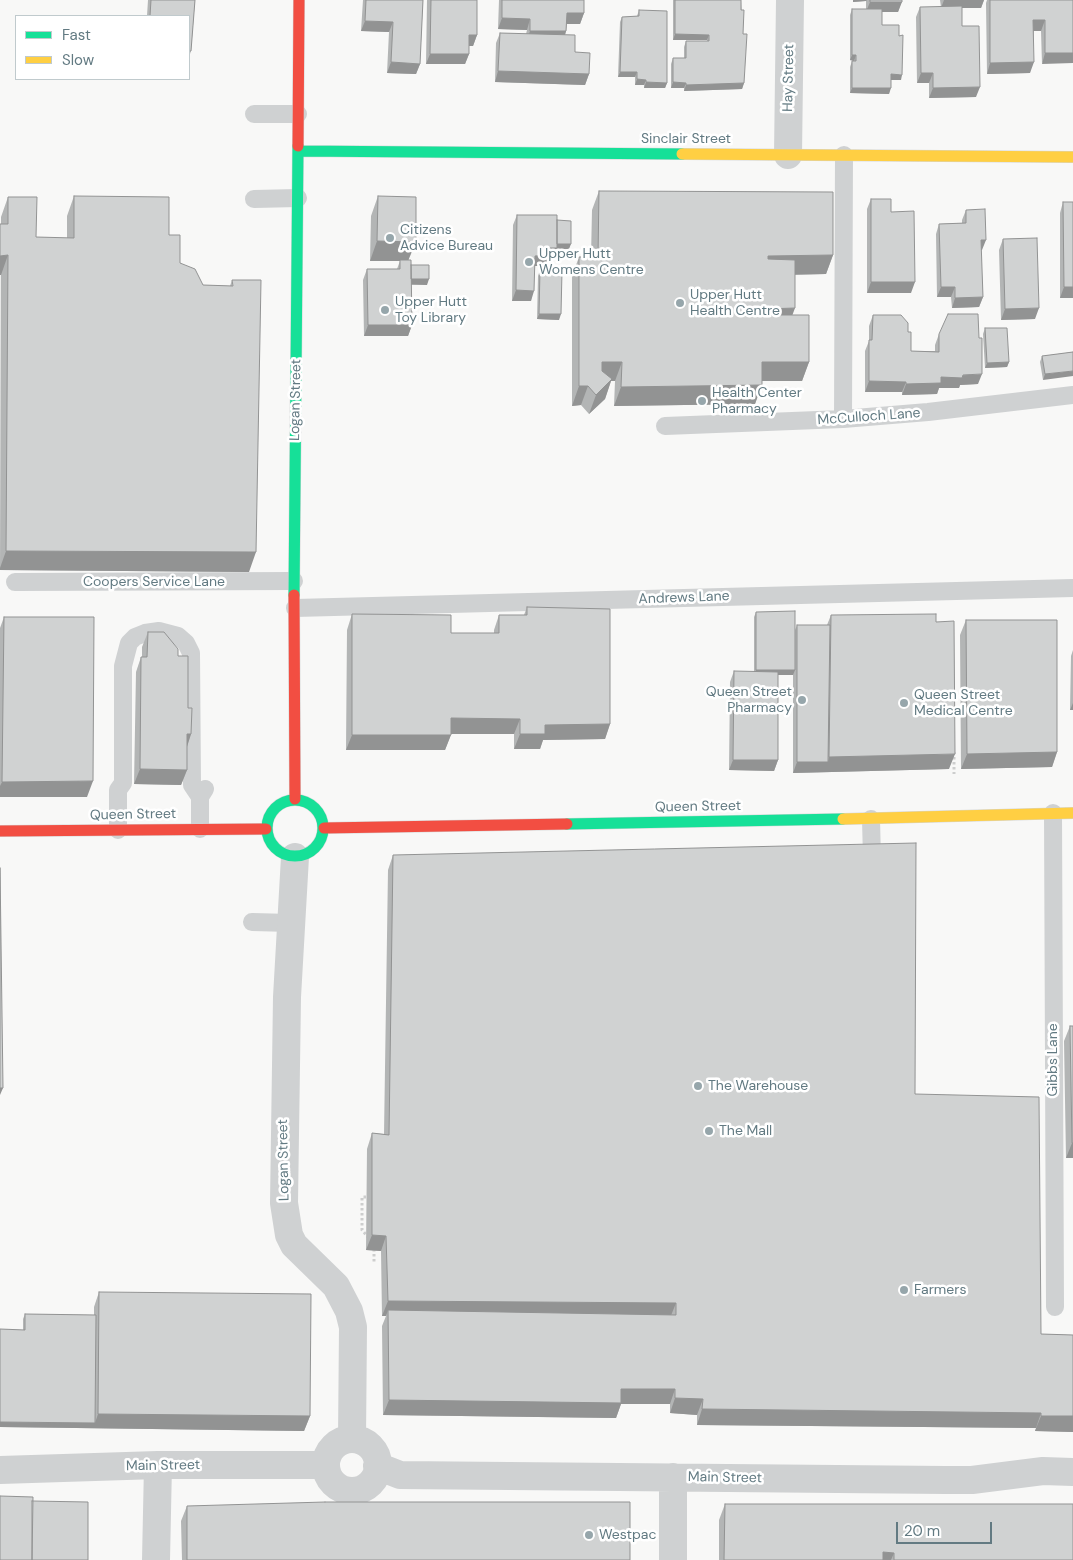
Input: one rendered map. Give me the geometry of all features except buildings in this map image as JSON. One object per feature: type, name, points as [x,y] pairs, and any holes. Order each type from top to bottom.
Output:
[{"type":"street","name":"Logan Street","points":[[295,799],[294,581],[299,0]]},
{"type":"street","name":"Hay Street","points":[[788,155],[790,0]]},
{"type":"street","name":"Sinclair Street","points":[[298,151],[1073,157]]},
{"type":"street","points":[[295,799],[304,801],[318,811],[324,828],[318,845],[304,855],[295,857],[286,856],[272,845],[266,829],[268,820],[278,805],[295,799]]},
{"type":"street","name":"Queen Street","points":[[324,828],[871,819],[1073,813]]},
{"type":"street","name":"Queen Street","points":[[0,831],[266,829]]},
{"type":"street","name":"Logan Street","points":[[295,857],[287,997],[284,1121],[286,1223],[294,1245],[336,1286],[349,1311],[353,1328],[352,1440]]},
{"type":"street","points":[[345,1440],[352,1440],[365,1443],[370,1447],[377,1459],[378,1466],[367,1486],[351,1491],[344,1490],[331,1480],[326,1465],[327,1458],[334,1447],[345,1440]]},
{"type":"street","name":"Main Street","points":[[0,1470],[158,1466],[326,1465]]},
{"type":"street","points":[[156,1560],[158,1466]]},
{"type":"street","name":"Main Street","points":[[378,1466],[400,1475],[946,1480],[972,1480],[1043,1471],[1073,1472]]},
{"type":"street","points":[[673,1477],[673,1560]]},
{"type":"lane","points":[[254,114],[298,114]]},
{"type":"lane","points":[[843,419],[844,155]]},
{"type":"lane","points":[[254,199],[298,198]]},
{"type":"lane","name":"McCulloch Lane","points":[[665,426],[843,419],[1073,396]]},
{"type":"lane","name":"Coopers Service Lane","points":[[15,582],[294,581]]},
{"type":"lane","name":"Andrews Lane","points":[[295,608],[1073,588]]},
{"type":"lane","points":[[118,830],[118,790],[123,783],[123,666],[129,643],[135,637],[158,630],[178,636],[186,643],[192,653],[192,786],[203,793],[200,829]]},
{"type":"lane","name":"Gibbs Lane","points":[[1053,813],[1055,1307]]},
{"type":"lane","points":[[871,819],[872,859]]},
{"type":"lane","points":[[252,922],[292,923]]},
{"type":"path","points":[[954,745],[954,774]]},
{"type":"path","points":[[366,1197],[362,1197],[362,1230],[370,1241]]},
{"type":"path","points":[[374,1246],[374,1263]]},
{"type":"traffic: fast","points":[[294,595],[298,146]]},
{"type":"traffic: fast","points":[[299,151],[682,154]]},
{"type":"traffic: fast","points":[[289,800],[301,800],[311,804],[319,812],[323,828],[319,844],[311,852],[301,856],[289,856],[279,852],[271,844],[267,834],[267,822],[271,812],[279,804],[289,800]]},
{"type":"traffic: fast","points":[[567,824],[843,819]]},
{"type":"traffic: slow","points":[[682,154],[1073,157]]},
{"type":"traffic: slow","points":[[843,819],[1073,813]]},
{"type":"traffic: jam","points":[[298,146],[299,0]]},
{"type":"traffic: jam","points":[[294,595],[295,799]]},
{"type":"traffic: jam","points":[[324,828],[567,824]]},
{"type":"traffic: jam","points":[[0,831],[266,829]]},
{"type":"place","name":"Citizens Advice Bureau","points":[[390,238]]},
{"type":"place","name":"Upper Hutt Womens Centre","points":[[529,262]]},
{"type":"place","name":"Upper Hutt Health Centre","points":[[680,303]]},
{"type":"place","name":"Upper Hutt Toy Library","points":[[385,310]]},
{"type":"place","name":"Health Center Pharmacy","points":[[702,401]]},
{"type":"place","name":"Queen Street Pharmacy","points":[[802,700]]},
{"type":"place","name":"Queen Street Medical Centre","points":[[904,703]]},
{"type":"place","name":"The Warehouse","points":[[698,1086]]},
{"type":"place","name":"The Mall","points":[[709,1131]]},
{"type":"place","name":"Farmers","points":[[904,1290]]},
{"type":"place","name":"Westpac","points":[[589,1535]]}]
